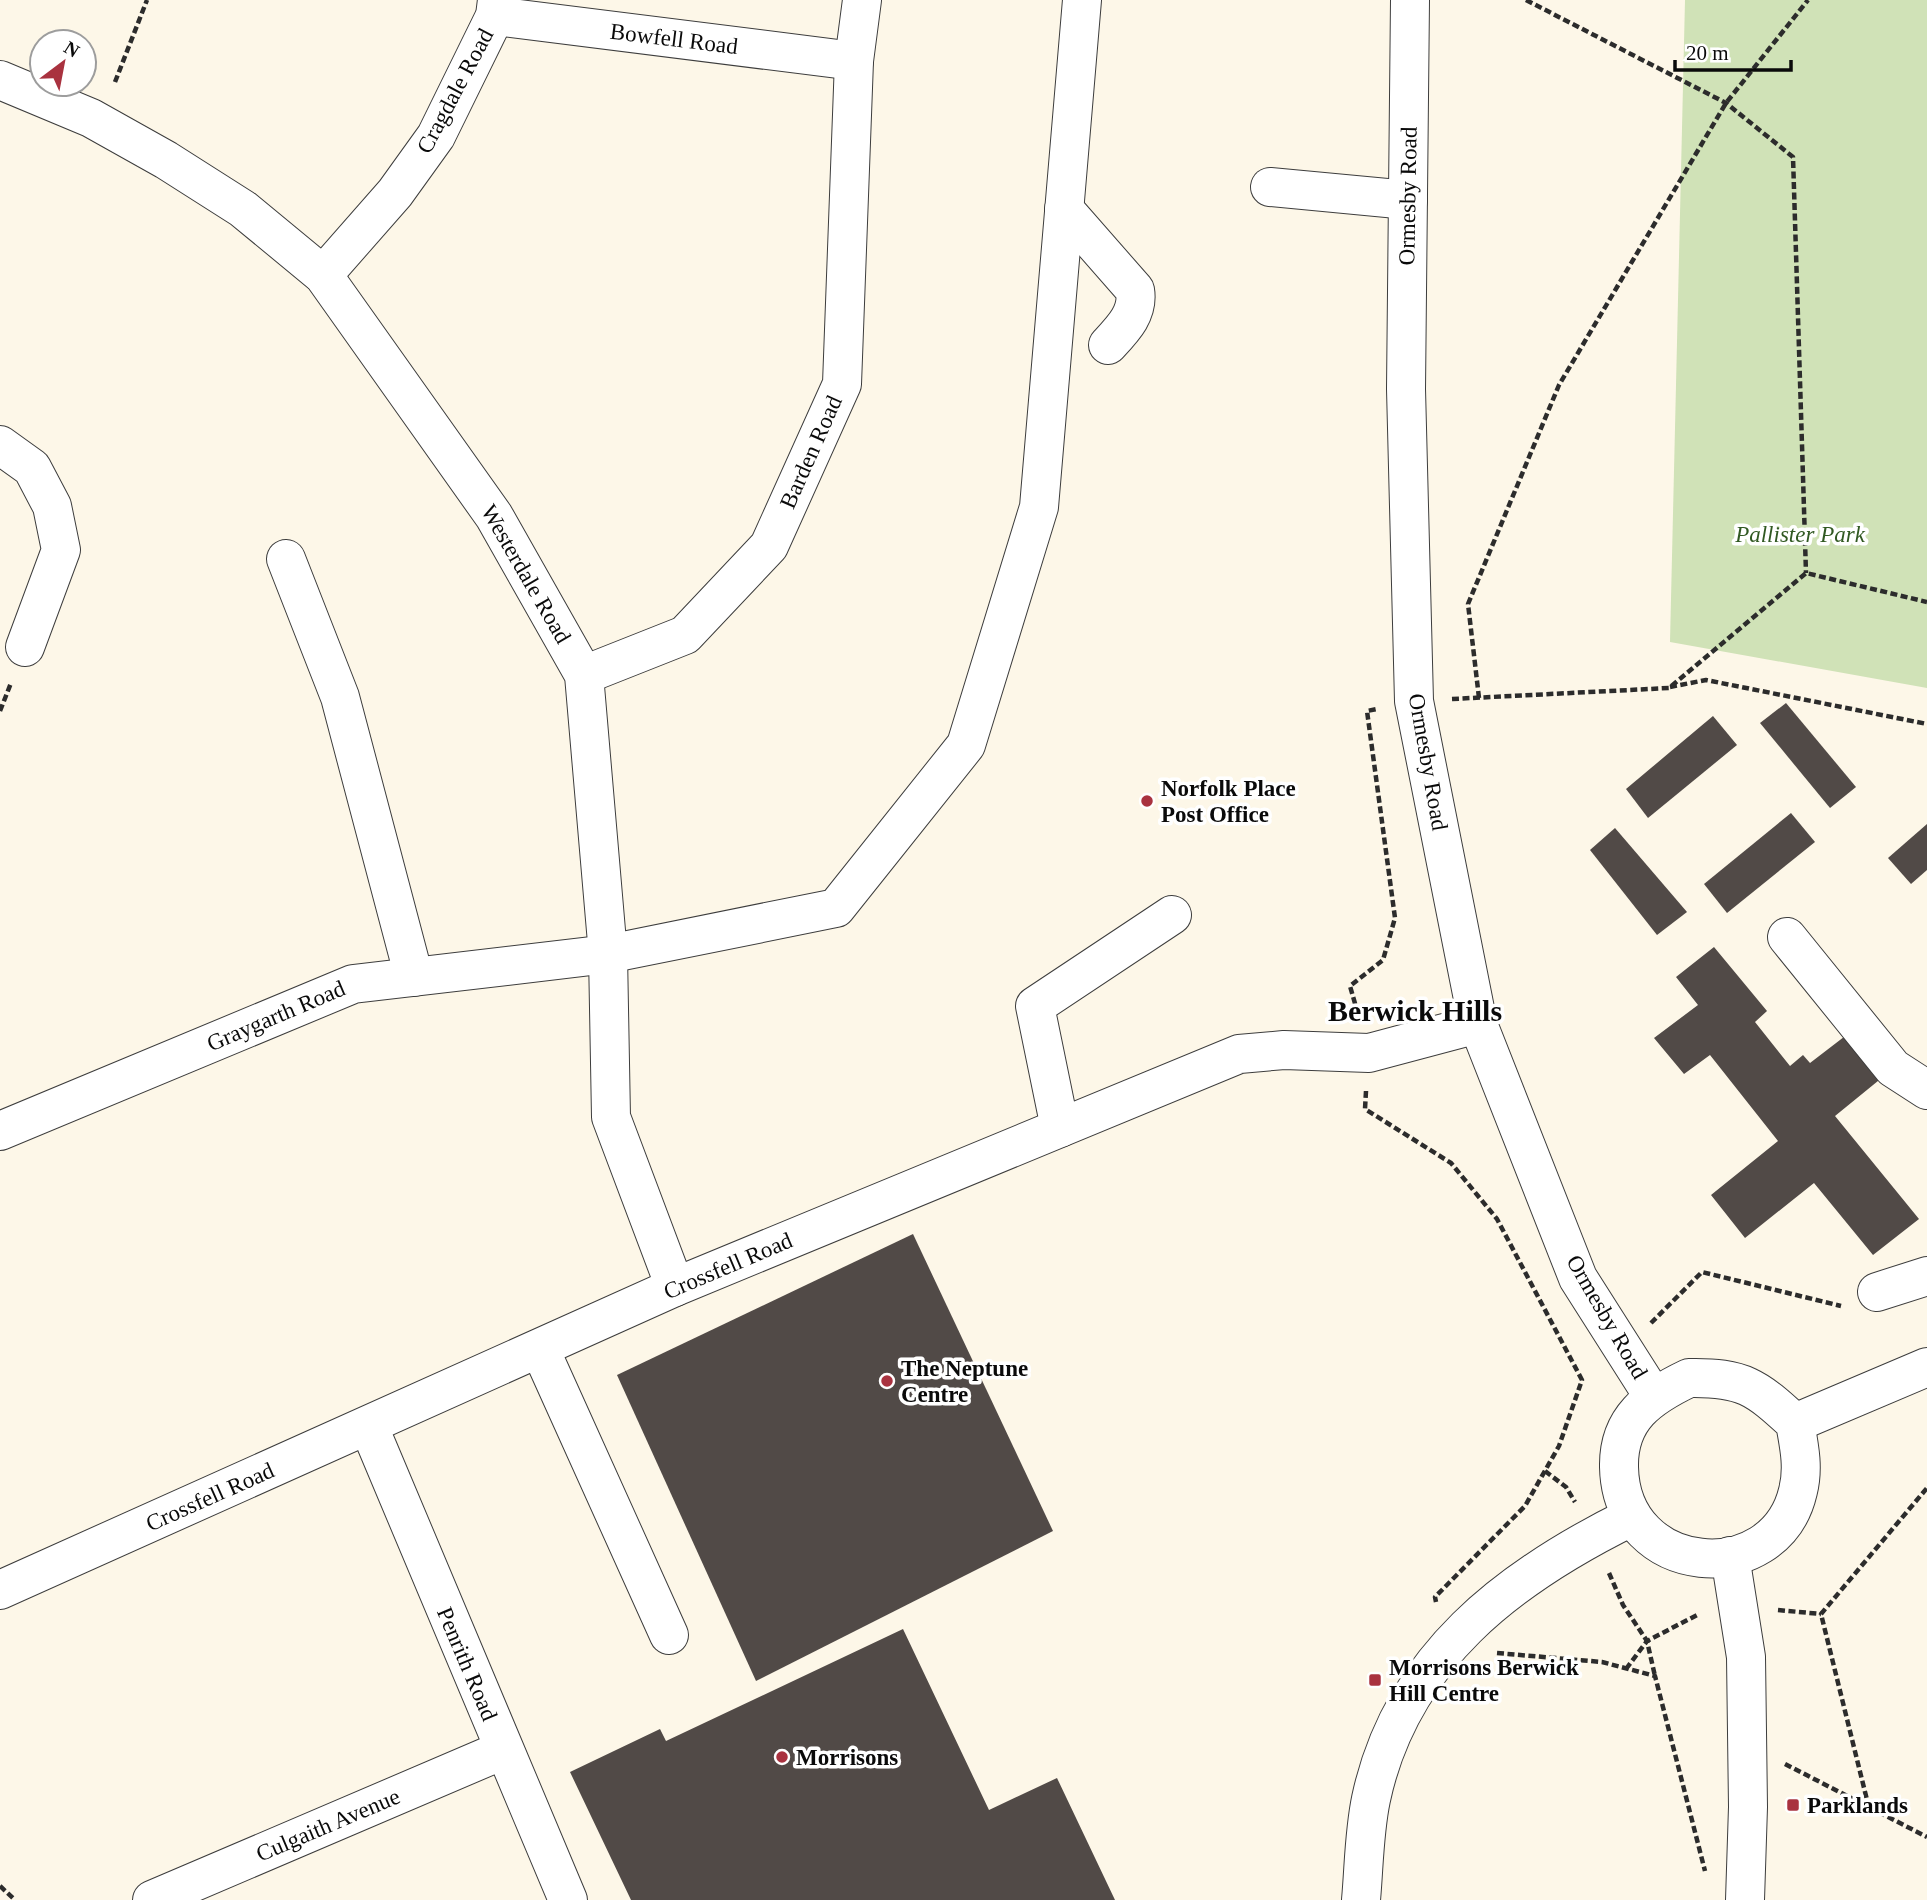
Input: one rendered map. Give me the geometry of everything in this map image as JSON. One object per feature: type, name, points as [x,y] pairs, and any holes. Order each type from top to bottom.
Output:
[{"type":"street","name":"Barden Road","points":[[584,676],[685,635],[768,546],[842,384],[854,61],[862,0]]},
{"type":"street","name":"Graygarth Road","points":[[0,1131],[353,984],[608,954],[836,908],[966,745],[1039,507],[1082,0]]},
{"type":"street","name":"Ormesby Road","points":[[1410,0],[1406,389],[1414,701],[1478,1024],[1578,1278],[1653,1396]]},
{"type":"street","name":"Bowfell Road","points":[[496,8],[854,61]]},
{"type":"street","name":"Cragdale Road","points":[[323,275],[395,193],[436,136],[496,8]]},
{"type":"street","name":"Westerdale Road","points":[[0,80],[91,118],[166,160],[243,209],[323,275],[494,516],[584,676],[608,954],[611,1117],[675,1287]]},
{"type":"street","points":[[1270,187],[1408,200]]},
{"type":"street","points":[[1064,209],[1124,274],[1135,290],[1137,301],[1131,318],[1108,345]]},
{"type":"street","points":[[0,444],[32,468],[52,506],[61,550],[25,647]]},
{"type":"street","points":[[286,559],[340,697],[414,977]]},
{"type":"street","points":[[1060,1128],[1035,1006],[1172,915]]},
{"type":"street","points":[[1787,937],[1893,1068],[1927,1090]]},
{"type":"street","name":"Crossfell Road","points":[[0,1590],[369,1427],[675,1287],[1239,1054],[1284,1049],[1369,1053],[1478,1024]]},
{"type":"street","points":[[1877,1292],[1927,1276]]},
{"type":"street","points":[[540,1349],[669,1635]]},
{"type":"street","points":[[1795,1423],[1927,1367]]},
{"type":"street","points":[[1689,1378],[1723,1378],[1747,1384],[1795,1423],[1802,1468],[1798,1493],[1779,1530],[1761,1545],[1730,1556],[1689,1559],[1651,1540],[1631,1517],[1619,1488],[1618,1451],[1629,1422],[1653,1396],[1689,1378]]},
{"type":"street","name":"Penrith Road","points":[[369,1427],[568,1900]]},
{"type":"street","points":[[1361,1900],[1370,1800],[1381,1765],[1410,1698],[1444,1648],[1475,1618],[1535,1569],[1631,1517]]},
{"type":"street","points":[[1730,1556],[1746,1657],[1748,1745],[1745,1900]]},
{"type":"street","name":"Culgaith Avenue","points":[[152,1900],[503,1750]]},
{"type":"path","points":[[115,82],[147,0]]},
{"type":"path","points":[[1526,0],[1726,103],[1793,157],[1806,573]]},
{"type":"path","points":[[1479,698],[1468,604],[1559,385],[1726,103],[1808,0]]},
{"type":"path","points":[[1806,573],[1927,602]]},
{"type":"path","points":[[1669,688],[1806,573]]},
{"type":"path","points":[[1582,1380],[1497,1219],[1451,1163],[1365,1109],[1369,1053],[1350,986],[1383,960],[1395,918],[1367,711],[1414,701],[1669,688],[1706,680],[1927,724]]},
{"type":"path","points":[[1706,1878],[1655,1676],[1602,1662],[1444,1648],[1435,1597],[1525,1506],[1559,1446],[1582,1380],[1623,1348],[1702,1272],[1855,1310],[1877,1292]]},
{"type":"path","points":[[1869,1808],[1821,1614],[1927,1488]]},
{"type":"path","points":[[1748,1745],[1927,1838]]},
{"type":"path","points":[[0,1886],[15,1900]]},
{"type":"green space","name":"Pallister Park","points":[[1685,0],[1927,0],[1927,688],[1670,642]]},
{"type":"building","points":[[1786,703],[1856,787],[1830,808],[1760,723]]},
{"type":"building","points":[[1713,716],[1737,745],[1648,818],[1626,789]]},
{"type":"building","points":[[1791,813],[1815,842],[1727,913],[1704,884]]},
{"type":"building","points":[[1927,824],[1927,870],[1911,884],[1888,858]]},
{"type":"building","points":[[1615,828],[1687,912],[1657,935],[1590,850]]},
{"type":"building","points":[[1714,947],[1767,1011],[1755,1022],[1790,1066],[1803,1055],[1810,1063],[1853,1030],[1889,1072],[1835,1116],[1919,1219],[1873,1255],[1814,1183],[1745,1238],[1711,1195],[1778,1141],[1710,1055],[1684,1074],[1654,1038],[1698,1005],[1676,977]]},
{"type":"building","points":[[913,1234],[1053,1531],[756,1681],[617,1375]]},
{"type":"building","name":"Morrisons","points":[[903,1629],[989,1810],[1057,1778],[1115,1900],[631,1900],[570,1772],[660,1729],[666,1741]]},
{"type":"place","name":"Norfolk Place Post Office","points":[[1147,801]]},
{"type":"place","name":"The Neptune Centre","points":[[887,1381]]},
{"type":"place","name":"Morrisons Berwick Hill Centre","points":[[1375,1680]]},
{"type":"place","name":"Morrisons","points":[[782,1757]]},
{"type":"place","name":"Parklands","points":[[1793,1805]]},
{"type":"district","name":"Berwick Hills","points":[[1415,1010]]}]
